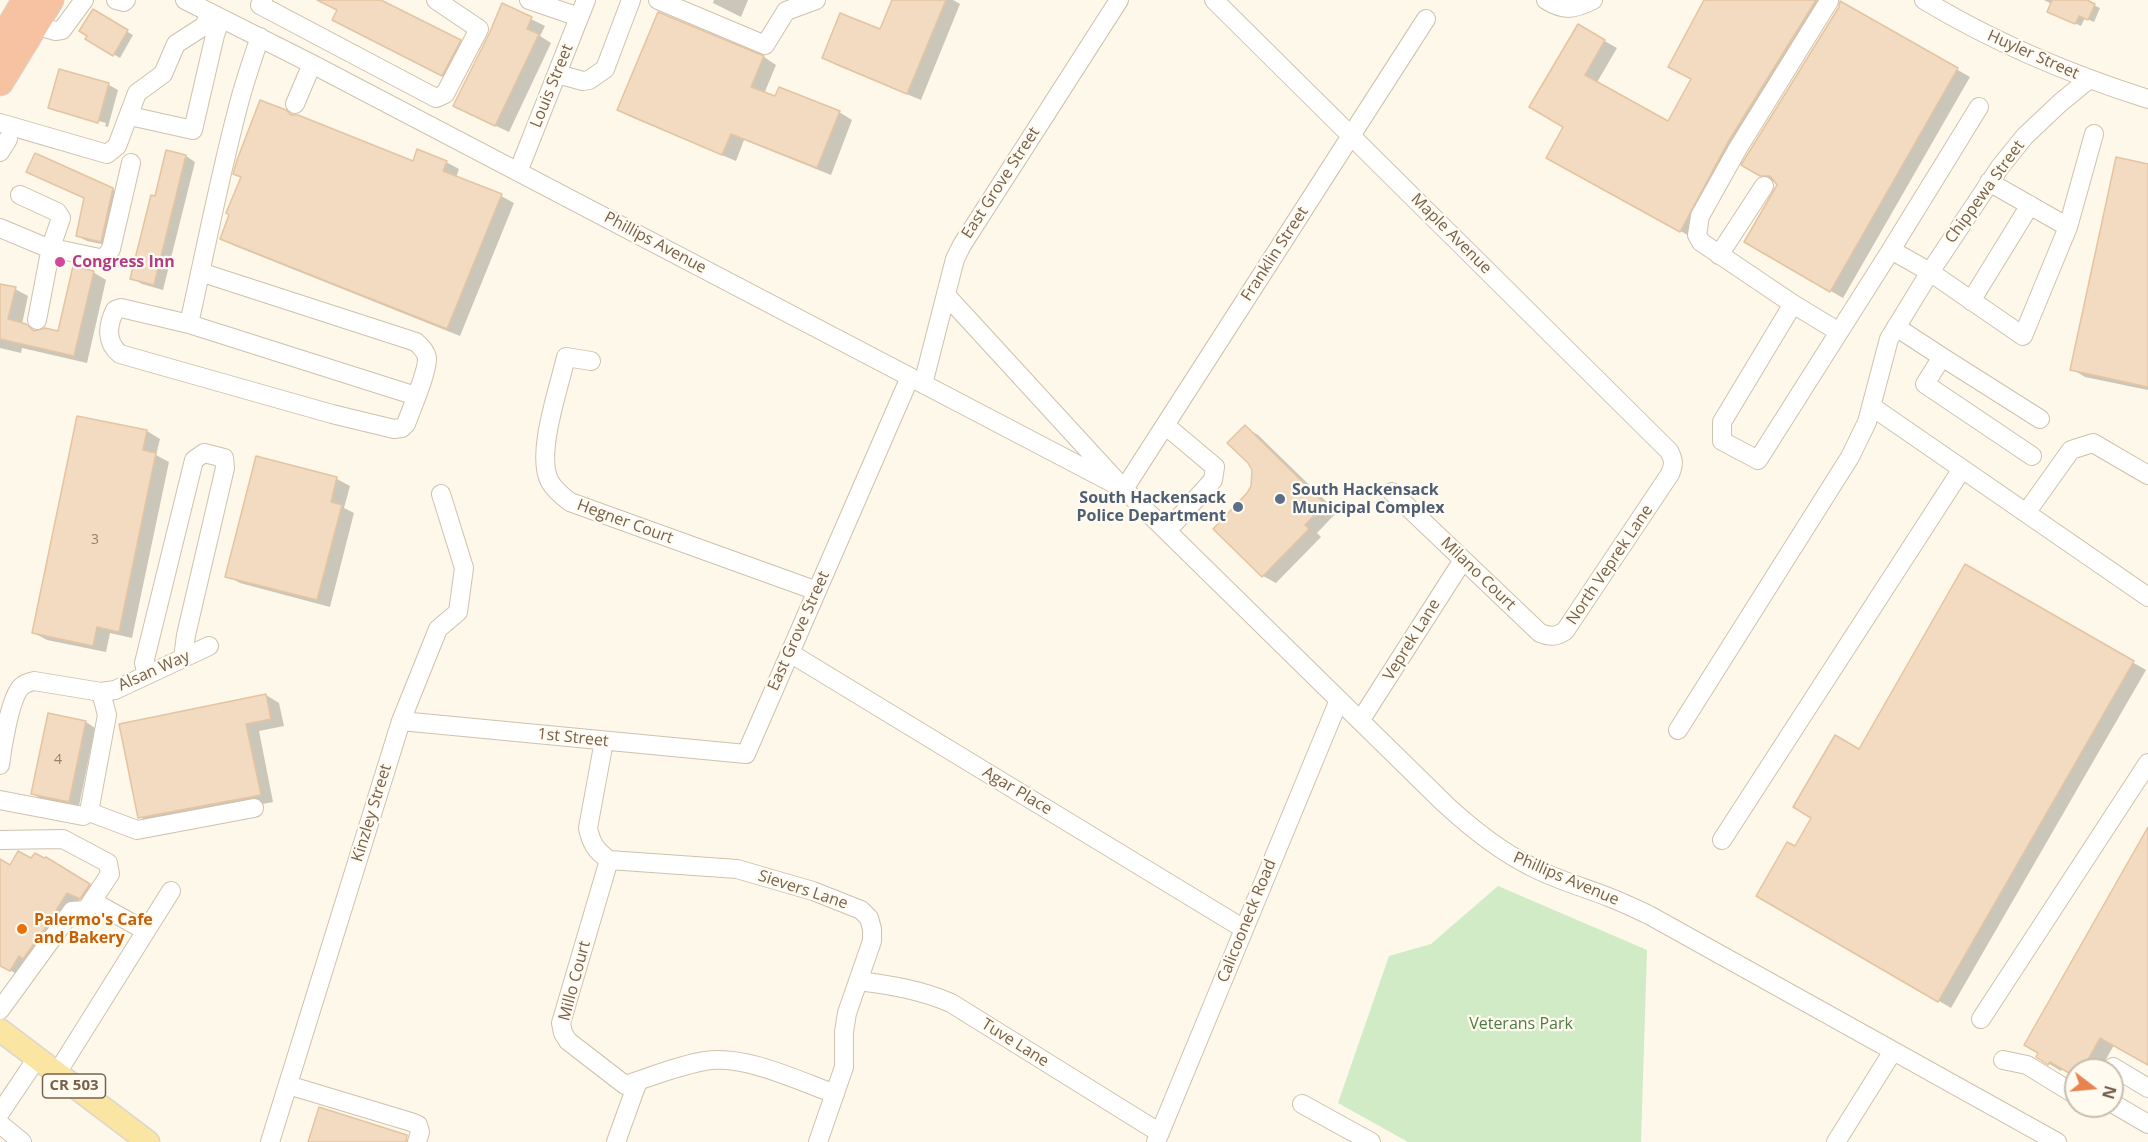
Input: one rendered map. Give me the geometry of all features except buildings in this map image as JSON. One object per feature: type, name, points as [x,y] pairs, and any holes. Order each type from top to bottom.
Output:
[{"type":"highway","points":[[0,43],[26,0]]},
{"type":"highway","points":[[0,82],[50,0]]},
{"type":"main road","name":"CR 503","points":[[0,1030],[148,1142]]},
{"type":"street","points":[[35,25],[55,31],[62,30],[84,0]]},
{"type":"street","points":[[116,0],[124,2],[126,0]]},
{"type":"street","name":"Phillips Avenue","points":[[185,0],[212,19],[260,37],[1124,489]]},
{"type":"street","points":[[262,2],[436,98],[446,94],[479,29],[436,0]]},
{"type":"street","points":[[529,0],[579,17]]},
{"type":"street","name":"Louis Street","points":[[518,172],[586,0]]},
{"type":"street","points":[[557,74],[583,81],[589,80],[604,69],[631,0]]},
{"type":"street","points":[[658,0],[765,45],[786,12],[816,0]]},
{"type":"street","name":"East Grove Street","points":[[746,754],[817,591],[916,380],[946,295],[955,259],[1119,0]]},
{"type":"street","name":"Maple Avenue","points":[[1214,0],[1669,451],[1673,459],[1670,474]]},
{"type":"street","points":[[1546,0],[1554,5],[1574,9],[1593,0]]},
{"type":"street","name":"Huyler Street","points":[[1924,0],[2010,47],[2088,80],[2148,99]]},
{"type":"street","points":[[1829,1],[1738,148],[1700,216],[1697,235],[1701,242],[1719,255],[1839,332]]},
{"type":"street","points":[[130,116],[193,130],[212,47],[212,19]]},
{"type":"street","points":[[3,138],[107,154],[117,146],[137,93],[163,74],[176,44],[212,19]]},
{"type":"street","name":"Franklin Street","points":[[1124,489],[1426,19]]},
{"type":"street","points":[[189,324],[238,106],[260,37]]},
{"type":"street","points":[[296,104],[312,64]]},
{"type":"street","name":"Chippewa Street","points":[[1678,730],[1850,457],[1867,422],[1889,339],[1919,289],[1989,182],[2025,136],[2088,80]]},
{"type":"street","points":[[1793,304],[1722,422],[1722,441],[1758,460],[1979,107]]},
{"type":"street","points":[[1891,250],[1930,272],[2023,336],[2068,226],[2094,134]]},
{"type":"street","points":[[0,228],[51,247],[104,259],[111,249],[131,163]]},
{"type":"street","points":[[1989,182],[2068,226]]},
{"type":"street","points":[[1719,255],[1764,186]]},
{"type":"street","points":[[20,195],[57,212],[61,218],[51,247],[37,320]]},
{"type":"street","points":[[1971,301],[2030,205]]},
{"type":"street","points":[[200,272],[416,342],[427,359],[416,396],[406,424],[402,428],[394,429],[332,414],[120,354],[112,348],[109,341],[111,317],[115,310],[121,308],[189,324],[416,396]]},
{"type":"street","name":"Phillips Avenue","points":[[946,295],[1124,489],[1469,827],[1501,850],[1531,867],[1562,881],[1613,898],[1649,915],[2057,1142]]},
{"type":"street","points":[[1896,327],[2040,419]]},
{"type":"street","name":"Hegner Court","points":[[591,361],[566,357],[544,451],[545,466],[550,481],[559,493],[570,502],[817,591]]},
{"type":"street","points":[[1942,357],[1924,384],[2032,456]]},
{"type":"street","points":[[1871,406],[2148,597]]},
{"type":"street","points":[[1165,425],[1215,467],[1213,480],[1167,531]]},
{"type":"street","points":[[2026,513],[2071,450],[2093,443],[2148,475]]},
{"type":"street","points":[[147,675],[144,663],[194,460],[204,453],[224,458],[225,468],[186,635],[183,658]]},
{"type":"street","points":[[1722,840],[1962,469]]},
{"type":"street","name":"North Veprek Lane","points":[[1538,631],[1548,636],[1557,636],[1565,631],[1670,474]]},
{"type":"street","name":"Milano Court","points":[[1392,492],[1538,631]]},
{"type":"street","name":"Kinzley Street","points":[[270,1142],[401,721],[438,629],[458,612],[464,568],[441,494]]},
{"type":"street","points":[[178,524],[211,531]]},
{"type":"street","name":"Veprek Lane","points":[[1360,721],[1463,560]]},
{"type":"street","name":"Alsan Way","points":[[1,754],[19,689],[25,683],[34,681],[101,692],[115,690],[209,646]]},
{"type":"street","name":"Agar Place","points":[[790,653],[1244,929]]},
{"type":"street","points":[[0,800],[83,816],[89,812],[107,715],[101,692]]},
{"type":"street","name":"Calicooneck Road","points":[[1158,1138],[1339,700]]},
{"type":"street","name":"1st Street","points":[[401,721],[746,754]]},
{"type":"street","points":[[604,741],[588,828],[590,841],[597,852],[609,860]]},
{"type":"street","points":[[1981,1019],[2148,764]]},
{"type":"street","points":[[89,812],[137,830],[254,808]]},
{"type":"street","points":[[0,840],[63,839],[108,863],[110,874],[86,910],[72,911],[0,1011]]},
{"type":"street","name":"Sievers Lane","points":[[609,860],[737,869],[813,891],[854,906],[869,918],[872,941],[847,1013],[844,1032],[844,1067],[818,1142]]},
{"type":"street","name":"Millo Court","points":[[609,860],[561,1023],[568,1041],[625,1085],[705,1061],[726,1059],[750,1064],[835,1094]]},
{"type":"street","points":[[57,1073],[171,891]]},
{"type":"street","points":[[92,901],[146,931]]},
{"type":"street","name":"Tuve Lane","points":[[858,981],[904,987],[930,994],[951,1004],[1158,1138]]},
{"type":"street","points":[[1836,1142],[1893,1051]]},
{"type":"street","points":[[0,1113],[37,1058]]},
{"type":"street","points":[[2003,1060],[2027,1065],[2064,1088]]},
{"type":"street","points":[[2124,1074],[2148,1088]]},
{"type":"street","points":[[616,1142],[638,1081]]},
{"type":"street","points":[[288,1085],[418,1125],[420,1132],[417,1142]]},
{"type":"street","points":[[1302,1104],[1371,1142]]},
{"type":"street","points":[[2124,1110],[2148,1124]]},
{"type":"street","points":[[0,1124],[22,1142]]},
{"type":"green space","name":"Veterans Park","points":[[1498,886],[1647,950],[1641,1142],[1408,1142],[1338,1103],[1389,956],[1431,944]]},
{"type":"place","name":"Congress Inn","points":[[60,262]]},
{"type":"place","name":"South Hackensack Municipal Complex","points":[[1280,499]]},
{"type":"place","name":"South Hackensack Police Department","points":[[1238,507]]},
{"type":"place","name":"Palermo's Cafe and Bakery","points":[[22,929]]}]
